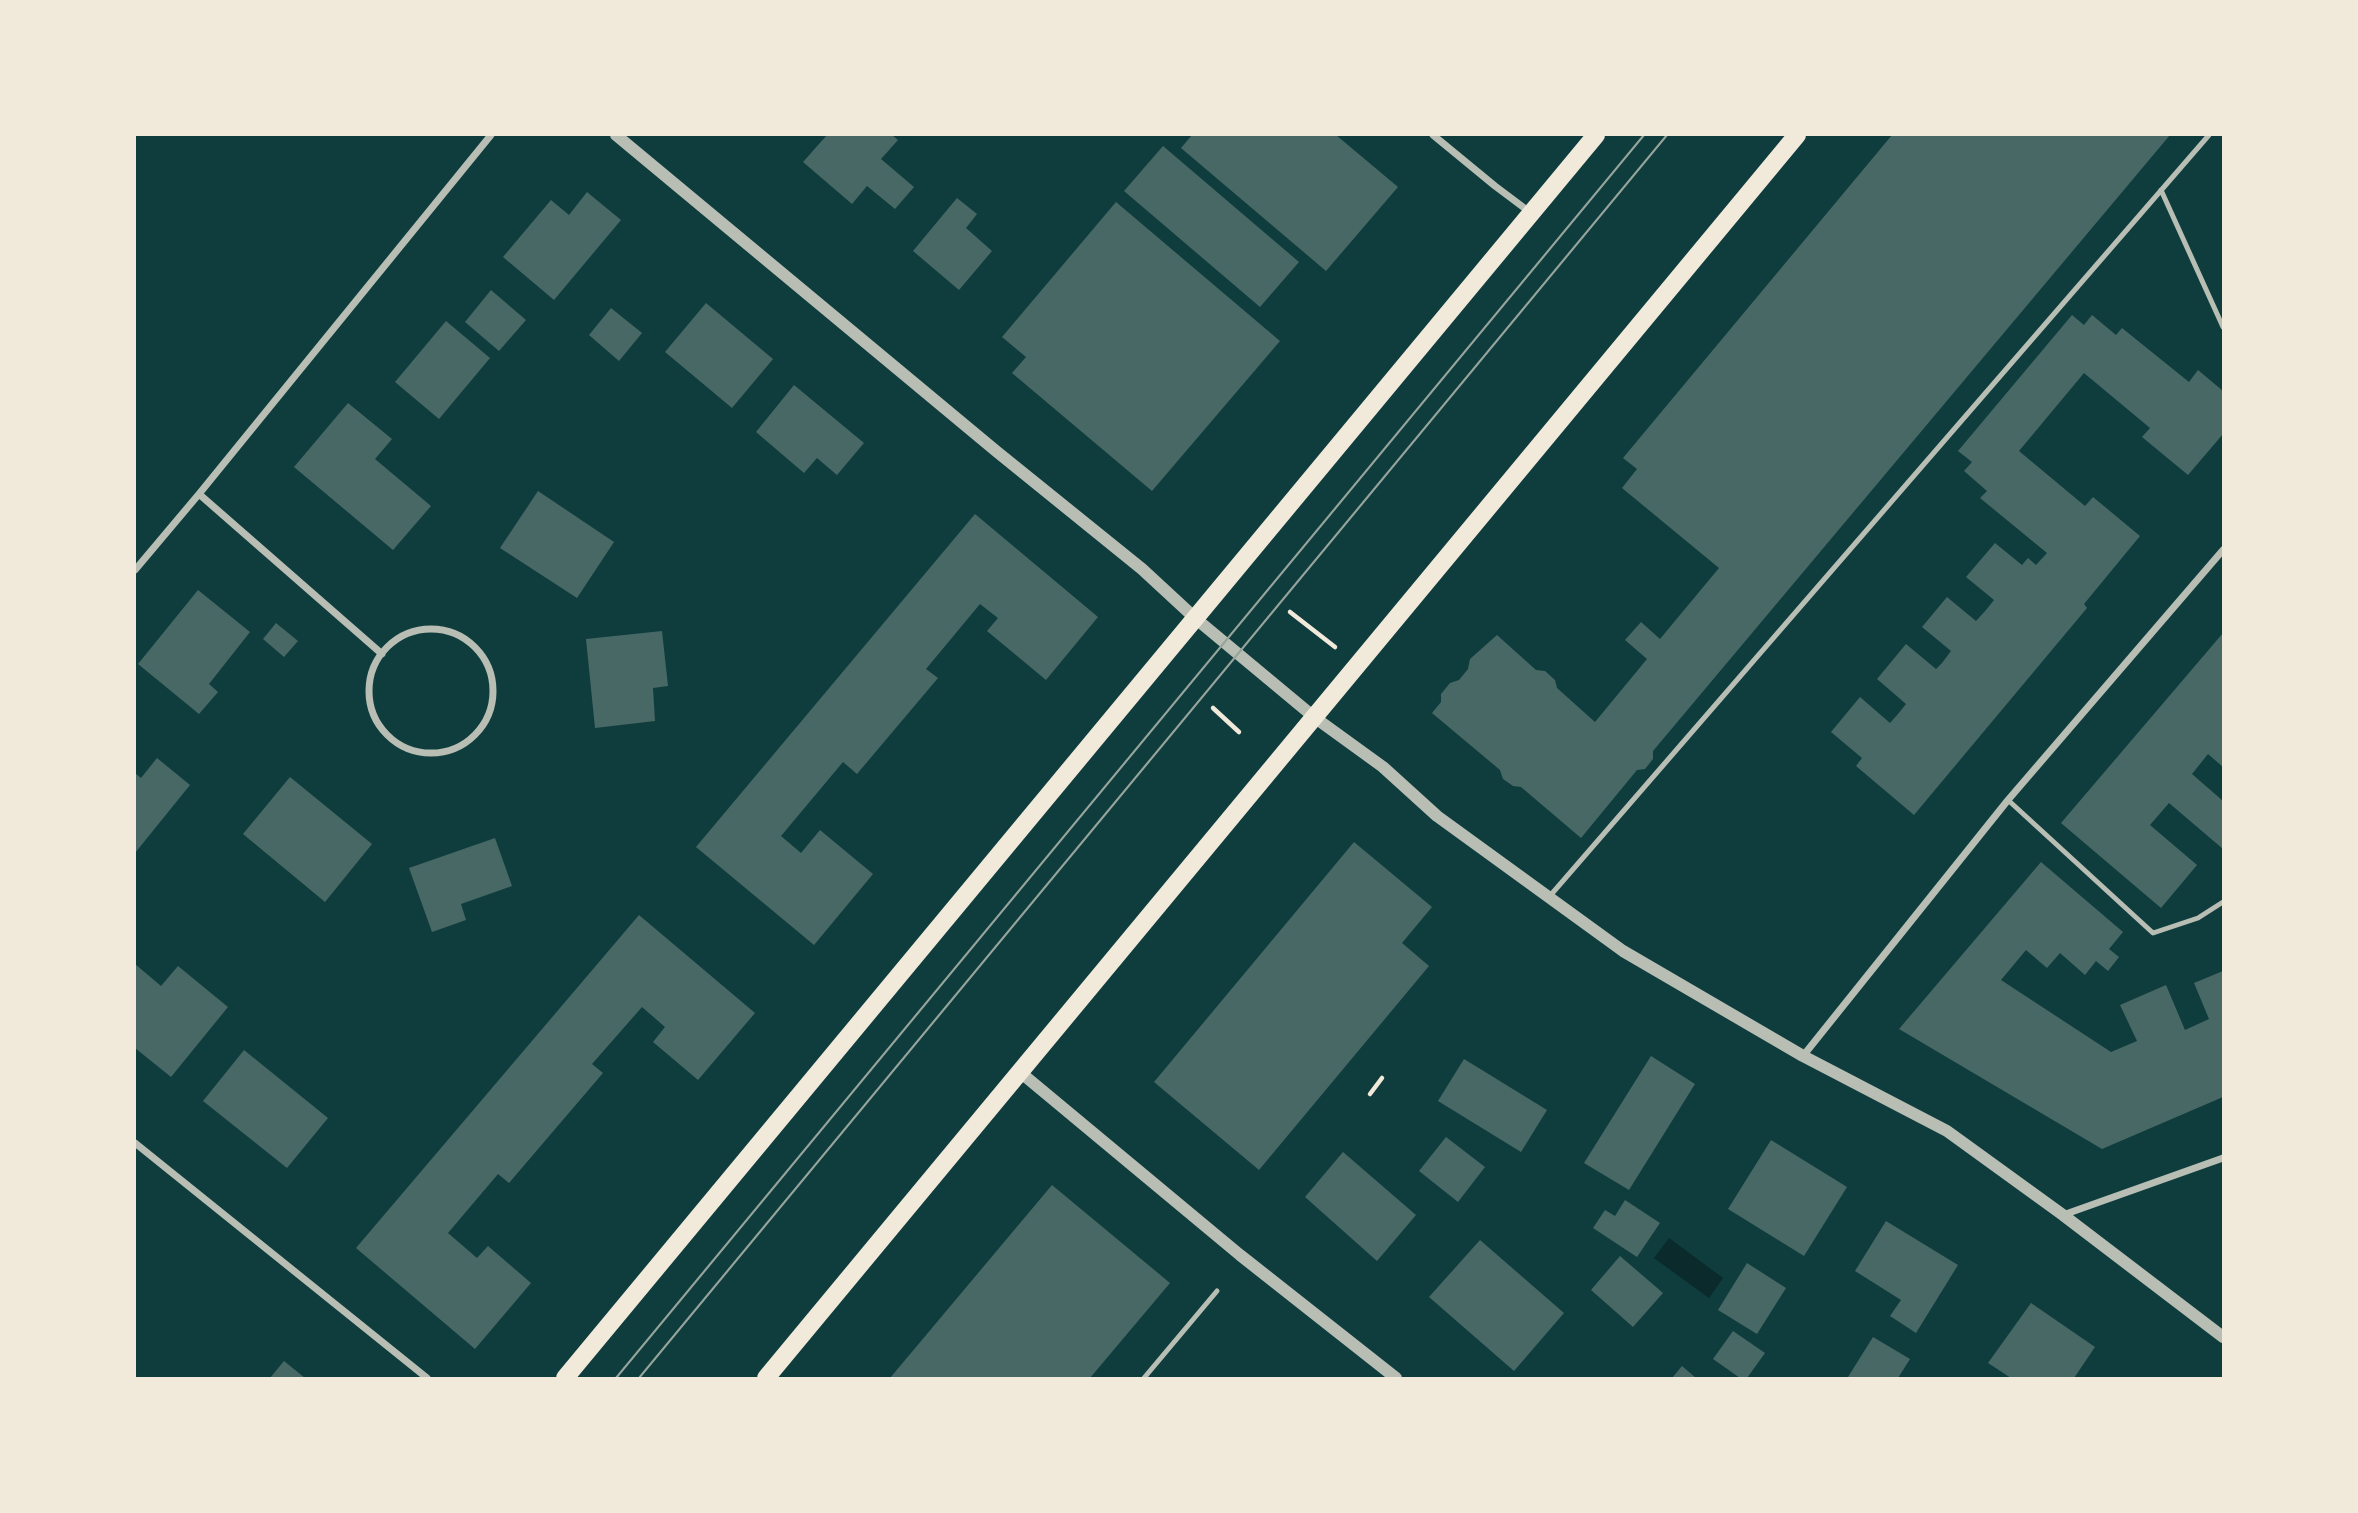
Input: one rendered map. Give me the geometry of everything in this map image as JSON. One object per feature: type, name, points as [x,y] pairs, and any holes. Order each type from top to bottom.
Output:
[{"type":"main road","points":[[565,1378],[1596,135]]},
{"type":"main road","points":[[766,1378],[1797,135]]},
{"type":"street","points":[[135,570],[491,135]]},
{"type":"street","points":[[616,135],[1142,569],[1195,618],[1314,717],[1383,767],[1437,816],[1622,951],[1803,1056],[1947,1130],[2223,1338]]},
{"type":"street","points":[[1433,135],[1532,213]]},
{"type":"street","points":[[199,494],[382,654]]},
{"type":"street","points":[[1803,1056],[2008,800],[2223,550]]},
{"type":"street","points":[[422,629],[443,629],[463,637],[479,650],[490,668],[492,678],[494,689],[491,710],[481,728],[466,743],[448,751],[428,753],[408,749],[391,739],[378,723],[370,705],[369,685],[374,665],[382,654],[402,636],[422,629]]},
{"type":"street","points":[[1020,1072],[1240,1255],[1396,1378]]},
{"type":"street","points":[[135,1143],[426,1378]]},
{"type":"street","points":[[2063,1215],[2223,1158]]},
{"type":"lane","points":[[1549,897],[2209,135]]},
{"type":"lane","points":[[2161,190],[2223,327]]},
{"type":"lane","points":[[2008,800],[2153,933],[2198,918],[2223,902]]},
{"type":"lane","points":[[1144,1378],[1217,1291]]},
{"type":"path","points":[[1290,612],[1341,652]]},
{"type":"path","points":[[1213,708],[1240,732]]},
{"type":"path","points":[[1370,1094],[1382,1078]]},
{"type":"water","points":[[1669,1238],[1723,1278],[1709,1298],[1654,1258]]},
{"type":"building","points":[[827,135],[892,135],[898,140],[881,159],[914,187],[895,209],[867,186],[852,204],[803,162]]},
{"type":"building","points":[[1192,135],[1336,135],[1398,187],[1326,271],[1181,148]]},
{"type":"building","points":[[1892,135],[2170,135],[1653,751],[1653,759],[1645,769],[1637,770],[1581,838],[1521,787],[1513,786],[1503,779],[1500,770],[1432,713],[1450,683],[1459,680],[1468,669],[1470,659],[1497,635],[1536,670],[1545,671],[1555,680],[1557,688],[1595,722],[1647,659],[1625,640],[1641,622],[1660,639],[1719,568],[1622,488],[1637,469],[1623,458]]},
{"type":"building","points":[[1163,146],[1299,262],[1260,307],[1124,191]]},
{"type":"building","points":[[587,192],[621,220],[554,300],[503,257],[551,200],[569,215]]},
{"type":"building","points":[[957,198],[977,214],[966,228],[992,251],[959,290],[913,251]]},
{"type":"building","points":[[1116,202],[1280,341],[1152,491],[1012,373],[1026,357],[1002,337]]},
{"type":"building","points":[[491,290],[526,320],[499,351],[465,322]]},
{"type":"building","points":[[706,303],[773,359],[732,408],[665,352]]},
{"type":"building","points":[[611,308],[642,333],[619,361],[589,335]]},
{"type":"building","points":[[2072,315],[2084,325],[2092,315],[2116,335],[2122,328],[2189,382],[2198,370],[2223,391],[2223,434],[2188,475],[2142,437],[2150,428],[2084,373],[2019,451],[2085,506],[2093,497],[2140,536],[2084,604],[2087,608],[1914,815],[1856,766],[1862,758],[1831,732],[1860,697],[1890,723],[1898,714],[1906,704],[1877,679],[1906,644],[1936,669],[1942,663],[1951,651],[1922,627],[1947,597],[1976,621],[1986,610],[1994,600],[1966,577],[1995,543],[2022,565],[2028,558],[2036,565],[2047,553],[1980,498],[1987,491],[1964,471],[1972,462],[1958,451]]},
{"type":"building","points":[[446,321],[490,358],[439,419],[395,382]]},
{"type":"building","points":[[794,385],[864,443],[837,475],[817,458],[804,473],[756,432]]},
{"type":"building","points":[[348,403],[392,439],[375,459],[431,506],[393,550],[294,467]]},
{"type":"building","points":[[538,491],[614,542],[577,598],[500,548]]},
{"type":"building","points":[[975,514],[1098,617],[1046,680],[987,631],[998,618],[980,604],[926,669],[938,678],[857,774],[843,762],[781,836],[801,853],[820,830],[873,874],[814,945],[696,847]]},
{"type":"building","points":[[198,590],[250,632],[209,684],[218,692],[199,714],[138,664]]},
{"type":"building","points":[[276,623],[298,641],[284,657],[263,639]]},
{"type":"building","points":[[662,631],[668,686],[653,688],[655,721],[595,728],[586,639]]},
{"type":"building","points":[[2223,633],[2223,767],[2208,754],[2192,774],[2223,801],[2223,849],[2169,803],[2150,825],[2197,865],[2161,908],[2061,823]]},
{"type":"building","points":[[157,758],[190,785],[135,853],[135,773],[141,778]]},
{"type":"building","points":[[290,777],[372,844],[325,902],[243,834]]},
{"type":"building","points":[[495,838],[512,886],[461,904],[466,920],[432,932],[409,868]]},
{"type":"building","points":[[1354,842],[1432,907],[1402,943],[1429,966],[1259,1170],[1154,1082]]},
{"type":"building","points":[[2041,862],[2123,932],[2109,949],[2119,957],[2108,971],[2096,961],[2085,975],[2060,953],[2047,968],[2026,950],[2001,980],[2111,1052],[2137,1041],[2120,1005],[2166,985],[2185,1030],[2209,1019],[2194,983],[2223,971],[2223,1097],[2102,1149],[1899,1029]]},
{"type":"building","points":[[639,915],[755,1013],[698,1080],[653,1042],[665,1027],[642,1007],[592,1064],[603,1073],[509,1183],[498,1174],[448,1233],[477,1258],[488,1246],[531,1283],[475,1349],[356,1248]]},
{"type":"building","points":[[135,964],[161,986],[178,966],[228,1007],[171,1077],[135,1048]]},
{"type":"building","points":[[244,1050],[328,1118],[287,1168],[203,1101]]},
{"type":"building","points":[[1651,1056],[1695,1084],[1629,1190],[1584,1163]]},
{"type":"building","points":[[1464,1059],[1547,1110],[1521,1152],[1438,1101]]},
{"type":"building","points":[[1446,1137],[1485,1167],[1458,1202],[1419,1171]]},
{"type":"building","points":[[1771,1140],[1847,1187],[1804,1256],[1728,1209]]},
{"type":"building","points":[[1343,1152],[1416,1215],[1377,1261],[1305,1197]]},
{"type":"building","points":[[1052,1185],[1170,1283],[1090,1378],[890,1378]]},
{"type":"building","points":[[1625,1200],[1660,1223],[1637,1257],[1593,1228],[1605,1210],[1615,1216]]},
{"type":"building","points":[[1886,1221],[1958,1265],[1916,1333],[1890,1316],[1901,1300],[1855,1271]]},
{"type":"building","points":[[1480,1240],[1564,1313],[1514,1371],[1429,1297]]},
{"type":"building","points":[[1620,1256],[1663,1293],[1633,1327],[1591,1290]]},
{"type":"building","points":[[1747,1263],[1786,1288],[1757,1334],[1718,1310]]},
{"type":"building","points":[[2031,1303],[2095,1347],[2074,1378],[2011,1378],[1988,1363]]},
{"type":"building","points":[[1733,1331],[1765,1353],[1747,1378],[1740,1378],[1713,1359]]},
{"type":"building","points":[[1873,1337],[1910,1359],[1898,1378],[1848,1377]]},
{"type":"building","points":[[284,1361],[305,1378],[270,1378]]},
{"type":"building","points":[[1682,1366],[1696,1378],[1672,1378]]},
{"type":"tram line","points":[[616,1378],[1644,135]]},
{"type":"tram line","points":[[639,1378],[1667,135]]}]
